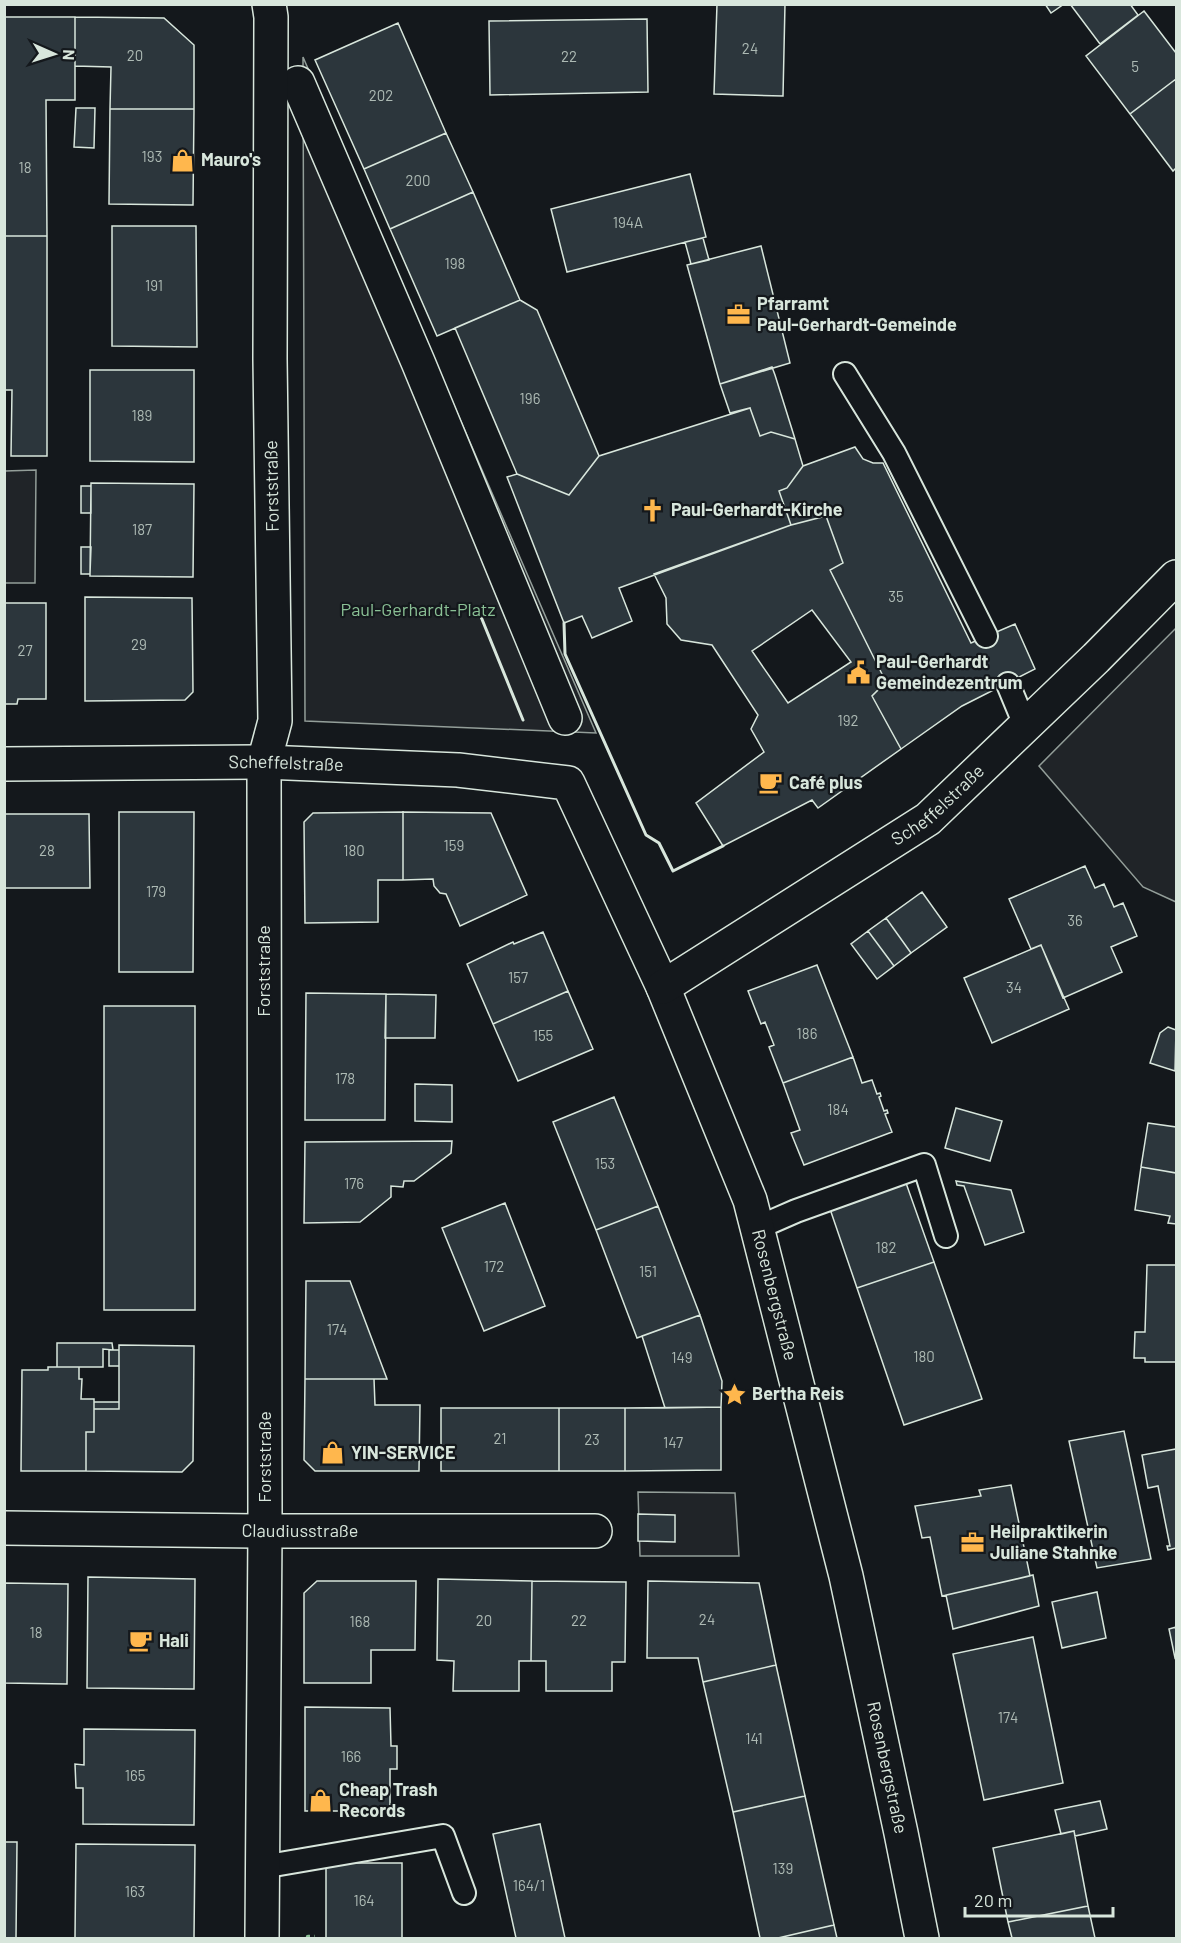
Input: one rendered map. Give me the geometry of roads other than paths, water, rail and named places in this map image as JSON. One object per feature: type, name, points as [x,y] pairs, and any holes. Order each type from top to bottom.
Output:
[{"type":"street","name":"Forststraße","points":[[262,1938],[265,1531],[264,762],[275,721],[270,359],[271,17],[269,4]]},
{"type":"street","points":[[298,83],[418,362],[565,718]]},
{"type":"street","name":"Scheffelstraße","points":[[663,987],[928,819],[1096,658],[1176,577]]},
{"type":"street","name":"Scheffelstraße","points":[[4,764],[264,762],[458,770],[568,783]]},
{"type":"street","name":"Rosenbergstraße","points":[[568,783],[663,987],[750,1200],[846,1576],[922,1938]]},
{"type":"street","name":"Claudiusstraße","points":[[4,1528],[595,1531]]},
{"type":"lane","points":[[845,374],[894,453],[986,636]]},
{"type":"lane","points":[[1008,684],[1025,725]]},
{"type":"lane","points":[[757,1228],[796,1211],[924,1166],[946,1236]]},
{"type":"lane","points":[[262,1867],[443,1836],[464,1893]]},
{"type":"place","name":"Mauro's","points":[[183,160]]},
{"type":"place","name":"Pfarramt Paul-Gerhardt-Gemeinde","points":[[739,314]]},
{"type":"place","name":"Paul-Gerhardt-Kirche","points":[[653,510]]},
{"type":"place","name":"Paul-Gerhardt Gemeindezentrum","points":[[858,672]]},
{"type":"place","name":"Café plus","points":[[771,783]]},
{"type":"place","name":"Bertha Reis","points":[[734,1394]]},
{"type":"place","name":"YIN-SERVICE","points":[[333,1453]]},
{"type":"place","name":"Heilpraktikerin Juliane Stahnke","points":[[972,1542]]},
{"type":"place","name":"Hali","points":[[141,1641]]},
{"type":"place","name":"Cheap Trash Records","points":[[321,1800]]},
{"type":"park label","name":"Paul-Gerhardt-Platz","points":[[418,610]]}]
